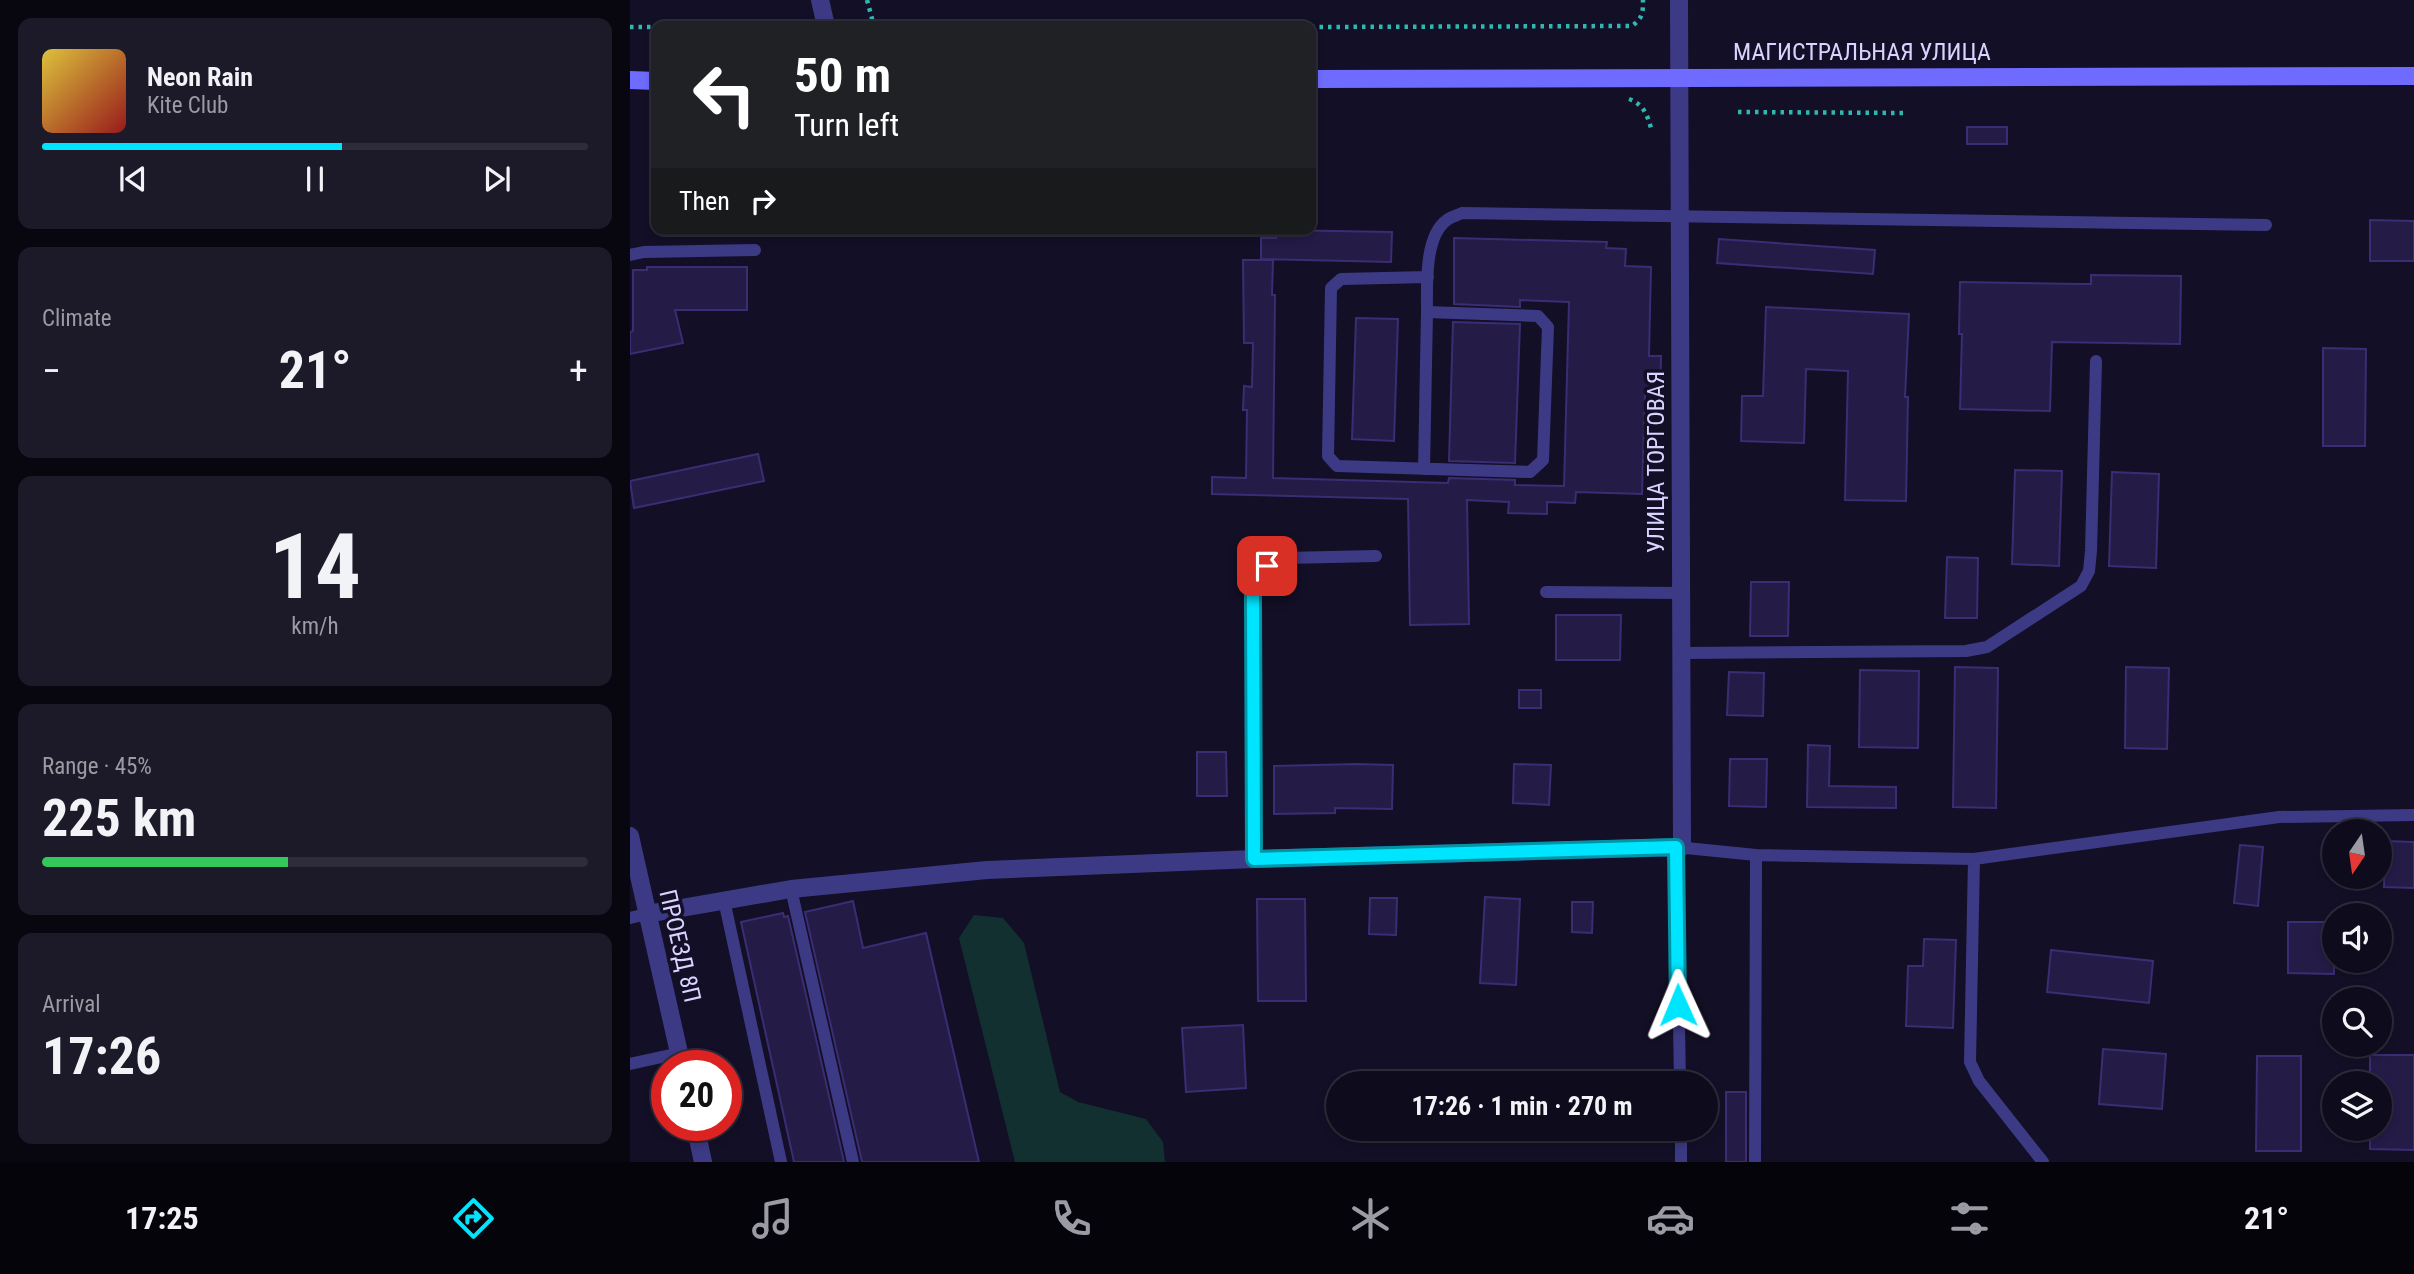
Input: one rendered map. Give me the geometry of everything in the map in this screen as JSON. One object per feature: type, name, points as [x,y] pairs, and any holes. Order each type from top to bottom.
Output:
[{"type":"main road","name":"МАГИСТРАЛЬНАЯ УЛИЦА","points":[[1316,79],[2414,76]]},
{"type":"main road","points":[[630,80],[651,80]]},
{"type":"street","points":[[820,0],[825,21]]},
{"type":"street","name":"УЛИЦА ТОРГОВАЯ","points":[[1679,0],[1682,593],[1679,847]]},
{"type":"street","name":"ПРОЕЗД 8П","points":[[630,836],[638,916],[678,1050]]},
{"type":"street","points":[[638,916],[791,889],[987,870],[1254,859],[1679,847]]},
{"type":"street","points":[[698,1141],[703,1162]]},
{"type":"lane","points":[[1424,470],[1430,250],[1436,232],[1447,219],[1462,213],[2266,225]]},
{"type":"lane","points":[[630,255],[644,252],[755,250]]},
{"type":"lane","points":[[1427,313],[1538,316],[1548,327],[1543,460],[1530,472],[1337,466],[1328,456],[1331,288],[1340,279],[1428,277]]},
{"type":"lane","points":[[1682,653],[1966,651],[1987,647],[2081,586],[2089,571],[2091,551],[2096,361]]},
{"type":"lane","points":[[1254,859],[1253,596],[1257,576],[1267,566],[1286,558],[1376,556]]},
{"type":"lane","points":[[1546,592],[1682,593]]},
{"type":"lane","points":[[1680,1071],[1679,847],[1756,855],[1974,859],[2279,817],[2414,815]]},
{"type":"lane","points":[[1755,1162],[1756,855]]},
{"type":"lane","points":[[1974,859],[1970,1062],[1979,1081],[2043,1162]]},
{"type":"lane","points":[[791,889],[853,1162]]},
{"type":"lane","points":[[724,900],[781,1162]]},
{"type":"lane","points":[[630,1064],[651,1062]]},
{"type":"lane","points":[[1681,1141],[1681,1162]]},
{"type":"path","points":[[867,0],[873,21]]},
{"type":"path","points":[[1316,27],[1632,26],[1640,20],[1643,13],[1643,0]]},
{"type":"path","points":[[630,26],[651,27]]},
{"type":"path","points":[[1625,97],[1640,105],[1651,128]]},
{"type":"path","points":[[1738,112],[1904,113]]},
{"type":"green space","points":[[974,915],[1003,918],[1024,943],[1060,1092],[1078,1102],[1146,1119],[1163,1142],[1165,1162],[1015,1162],[959,938]]},
{"type":"building","points":[[1967,127],[2007,127],[2007,144],[1967,144]]},
{"type":"building","points":[[2370,220],[2414,221],[2414,261],[2370,261]]},
{"type":"building","points":[[1316,231],[1392,232],[1391,262],[1261,259],[1261,238],[1276,238],[1276,235],[1316,235]]},
{"type":"building","points":[[1454,238],[1607,242],[1606,248],[1626,249],[1625,266],[1651,267],[1649,356],[1661,356],[1660,394],[1645,394],[1642,494],[1576,492],[1575,503],[1547,502],[1547,514],[1508,513],[1509,502],[1467,500],[1469,624],[1410,625],[1408,499],[1212,494],[1212,477],[1246,478],[1247,410],[1243,410],[1244,386],[1252,387],[1253,343],[1244,343],[1243,260],[1273,260],[1273,478],[1448,483],[1449,478],[1515,480],[1515,485],[1564,486],[1569,302],[1520,300],[1520,307],[1454,304]]},
{"type":"building","points":[[1719,239],[1875,250],[1873,274],[1717,263]]},
{"type":"building","points":[[647,267],[747,267],[747,310],[675,310],[683,343],[630,354],[630,332],[633,331],[633,270],[647,270]]},
{"type":"building","points":[[2091,275],[2181,276],[2180,344],[2052,342],[2050,411],[1960,409],[1960,282],[2091,284]]},
{"type":"building","points":[[1766,307],[1909,314],[1905,397],[1908,397],[1906,501],[1845,500],[1848,371],[1806,369],[1804,443],[1741,441],[1742,396],[1763,396]]},
{"type":"building","points":[[1356,318],[1398,319],[1394,441],[1352,439]]},
{"type":"building","points":[[1453,322],[1520,324],[1515,463],[1449,461]]},
{"type":"building","points":[[2323,348],[2366,349],[2365,446],[2323,446]]},
{"type":"building","points":[[758,454],[764,481],[634,508],[630,481]]},
{"type":"building","points":[[2015,470],[2062,471],[2059,566],[2012,564]]},
{"type":"building","points":[[2112,472],[2159,474],[2156,568],[2109,566]]},
{"type":"building","points":[[1947,557],[1978,558],[1977,618],[1945,618]]},
{"type":"building","points":[[1751,582],[1789,582],[1788,636],[1750,636]]},
{"type":"building","points":[[1556,615],[1621,615],[1620,660],[1556,660]]},
{"type":"building","points":[[1955,667],[1998,668],[1996,808],[1953,807]]},
{"type":"building","points":[[2126,667],[2169,668],[2167,749],[2125,748]]},
{"type":"building","points":[[1860,670],[1919,671],[1918,748],[1859,747]]},
{"type":"building","points":[[1729,672],[1764,673],[1763,716],[1727,715]]},
{"type":"building","points":[[1519,690],[1541,690],[1541,708],[1519,708]]},
{"type":"building","points":[[1808,745],[1830,746],[1829,786],[1896,787],[1896,808],[1807,807]]},
{"type":"building","points":[[1197,752],[1226,752],[1227,796],[1197,796]]},
{"type":"building","points":[[1730,759],[1767,759],[1766,807],[1729,806]]},
{"type":"building","points":[[1514,764],[1551,765],[1549,805],[1513,803]]},
{"type":"building","points":[[1393,765],[1392,809],[1335,808],[1335,813],[1274,814],[1274,766]]},
{"type":"building","points":[[2392,841],[2414,842],[2414,888],[2392,887]]},
{"type":"building","points":[[2240,845],[2263,847],[2258,906],[2234,903]]},
{"type":"building","points":[[1485,897],[1520,899],[1516,985],[1480,983]]},
{"type":"building","points":[[1370,898],[1397,898],[1396,935],[1369,934]]},
{"type":"building","points":[[1257,899],[1305,899],[1306,1001],[1258,1001]]},
{"type":"building","points":[[853,901],[863,948],[926,933],[979,1162],[862,1162],[805,912]]},
{"type":"building","points":[[1572,902],[1593,902],[1592,933],[1572,932]]},
{"type":"building","points":[[783,913],[784,917],[788,916],[844,1162],[794,1162],[741,922]]},
{"type":"building","points":[[2288,922],[2322,922],[2322,973],[2334,974],[2288,973]]},
{"type":"building","points":[[1924,939],[1956,940],[1953,1028],[1906,1026],[1908,966],[1923,966]]},
{"type":"building","points":[[2051,950],[2153,961],[2149,1003],[2047,992]]},
{"type":"building","points":[[1243,1025],[1246,1088],[1186,1092],[1182,1028]]},
{"type":"building","points":[[2103,1049],[2166,1054],[2162,1109],[2099,1104]]},
{"type":"building","points":[[2414,1055],[2414,1150],[2370,1149],[2370,1141],[2392,1141],[2392,1071],[2370,1071],[2370,1057]]},
{"type":"building","points":[[2257,1056],[2301,1056],[2301,1151],[2256,1151]]},
{"type":"building","points":[[1726,1092],[1746,1092],[1746,1162],[1726,1162]]},
{"type":"route","points":[[1267,566],[1257,576],[1253,596],[1254,859],[1676,847],[1678,1005]]}]
